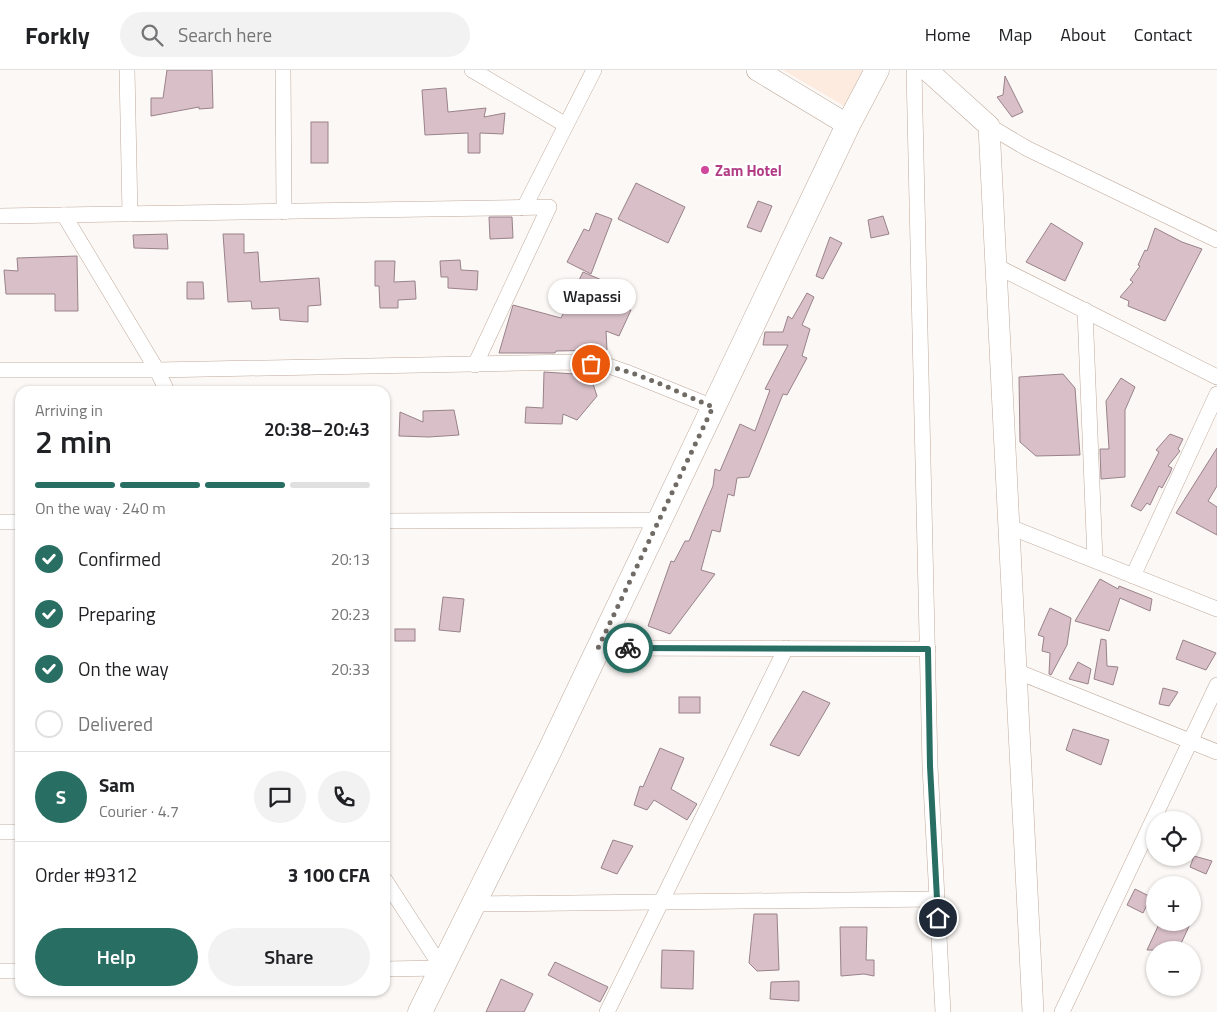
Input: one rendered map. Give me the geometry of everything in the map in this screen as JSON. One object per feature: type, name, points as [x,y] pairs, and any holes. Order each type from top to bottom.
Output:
[{"type":"main road","points":[[420,1012],[598,648],[848,125],[877,70]]},
{"type":"street","points":[[128,70],[130,214]]},
{"type":"street","points":[[283,70],[284,212]]},
{"type":"street","points":[[472,70],[566,125]]},
{"type":"street","points":[[524,208],[594,70]]},
{"type":"street","points":[[757,70],[848,125]]},
{"type":"street","points":[[914,70],[928,649],[943,1012]]},
{"type":"street","points":[[926,70],[989,126],[1028,149],[1217,240]]},
{"type":"street","points":[[989,126],[1033,1012]]},
{"type":"street","points":[[0,216],[549,208],[475,365]]},
{"type":"street","points":[[64,215],[157,370],[165,386]]},
{"type":"street","points":[[996,266],[1217,377]]},
{"type":"street","points":[[1085,310],[1095,560]]},
{"type":"street","points":[[0,370],[157,370],[575,362],[606,365],[713,407]]},
{"type":"street","points":[[1134,576],[1217,394]]},
{"type":"street","points":[[390,521],[659,520]]},
{"type":"street","points":[[0,522],[15,522]]},
{"type":"street","points":[[1010,527],[1217,609]]},
{"type":"street","points":[[598,648],[928,649]]},
{"type":"street","points":[[607,1012],[663,902],[786,648]]},
{"type":"street","points":[[1016,671],[1217,752]]},
{"type":"street","points":[[1062,1012],[1217,685]]},
{"type":"street","points":[[0,832],[15,832]]},
{"type":"street","points":[[390,888],[442,968]]},
{"type":"street","points":[[474,904],[937,899]]},
{"type":"street","points":[[390,969],[442,968]]},
{"type":"street","points":[[0,971],[15,971]]},
{"type":"shaded area","points":[[783,70],[863,70],[844,106]]},
{"type":"building","points":[[167,70],[212,70],[213,108],[199,109],[199,107],[151,116],[151,98],[163,98]]},
{"type":"building","points":[[1005,76],[1023,112],[1012,117],[997,97],[1003,95]]},
{"type":"building","points":[[446,88],[448,112],[486,108],[484,117],[505,113],[503,134],[480,133],[480,153],[468,153],[468,133],[425,135],[422,90]]},
{"type":"building","points":[[311,122],[328,122],[328,163],[311,163]]},
{"type":"building","points":[[636,183],[685,207],[668,243],[618,219]]},
{"type":"building","points":[[758,201],[772,206],[761,232],[747,227]]},
{"type":"building","points":[[596,213],[612,219],[591,274],[567,262],[584,229],[589,231]]},
{"type":"building","points":[[883,216],[889,234],[871,238],[868,220]]},
{"type":"building","points":[[489,217],[512,217],[513,238],[490,239]]},
{"type":"building","points":[[1051,223],[1083,243],[1065,281],[1026,262]]},
{"type":"building","points":[[1155,228],[1182,242],[1202,249],[1165,321],[1128,306],[1129,301],[1120,297],[1133,282],[1130,280],[1140,266],[1138,265],[1145,250],[1147,251]]},
{"type":"building","points":[[167,234],[168,249],[134,248],[133,235]]},
{"type":"building","points":[[223,234],[244,234],[244,253],[258,252],[260,282],[319,278],[321,305],[308,306],[308,322],[280,320],[279,308],[252,309],[251,301],[228,302]]},
{"type":"building","points":[[830,237],[842,243],[823,279],[816,276]]},
{"type":"building","points":[[77,256],[78,311],[55,311],[55,294],[6,294],[4,270],[18,271],[17,258]]},
{"type":"building","points":[[460,260],[461,270],[478,271],[477,290],[448,288],[448,277],[441,277],[440,261]]},
{"type":"building","points":[[375,261],[395,261],[394,282],[415,281],[416,299],[398,300],[398,308],[380,308],[379,286],[375,286]]},
{"type":"building","points":[[583,272],[611,284],[605,298],[611,299],[609,307],[631,310],[619,336],[606,331],[607,350],[556,351],[555,353],[499,353],[513,305],[561,318]]},
{"type":"building","points":[[187,282],[203,282],[204,299],[187,299]]},
{"type":"building","points":[[807,293],[814,297],[802,325],[810,329],[802,356],[807,358],[787,395],[783,394],[749,477],[737,478],[734,496],[728,494],[720,532],[712,530],[701,570],[715,574],[670,634],[648,626],[671,561],[674,562],[685,541],[689,541],[713,486],[715,469],[720,471],[740,424],[755,431],[770,390],[765,389],[788,345],[763,345],[765,332],[783,332],[788,316],[792,319]]},
{"type":"building","points":[[544,372],[590,375],[597,396],[577,420],[563,414],[562,424],[525,423],[526,407],[543,408]]},
{"type":"building","points":[[1063,374],[1075,388],[1080,455],[1036,456],[1020,442],[1019,377]]},
{"type":"building","points":[[1121,378],[1135,387],[1125,410],[1125,477],[1101,479],[1100,449],[1109,449],[1106,401]]},
{"type":"building","points":[[454,410],[459,435],[399,436],[400,412],[423,422],[423,411]]},
{"type":"building","points":[[1170,434],[1183,439],[1178,449],[1180,451],[1168,466],[1172,468],[1162,488],[1159,486],[1150,505],[1147,503],[1141,511],[1131,506],[1159,452],[1156,450]]},
{"type":"building","points":[[1217,448],[1217,486],[1208,501],[1217,507],[1217,535],[1176,513]]},
{"type":"building","points":[[1100,579],[1118,589],[1119,586],[1152,599],[1150,611],[1120,598],[1109,631],[1075,621]]},
{"type":"building","points":[[443,597],[464,599],[460,632],[439,630]]},
{"type":"building","points":[[1050,608],[1071,618],[1067,645],[1051,675],[1049,674],[1050,653],[1042,651],[1044,637],[1038,635]]},
{"type":"building","points":[[395,629],[415,629],[415,641],[395,641]]},
{"type":"building","points":[[1101,639],[1106,640],[1107,666],[1118,667],[1113,685],[1094,679]]},
{"type":"building","points":[[1183,640],[1216,653],[1206,670],[1176,659]]},
{"type":"building","points":[[1078,662],[1091,669],[1088,684],[1069,679]]},
{"type":"building","points":[[1163,688],[1178,692],[1169,706],[1159,704]]},
{"type":"building","points":[[803,691],[830,703],[799,756],[770,745]]},
{"type":"building","points":[[679,697],[700,697],[700,713],[679,713]]},
{"type":"building","points":[[1073,729],[1109,740],[1101,765],[1066,750]]},
{"type":"building","points":[[660,748],[684,758],[671,789],[697,804],[687,820],[654,800],[647,810],[634,805],[640,786],[643,787]]},
{"type":"building","points":[[613,840],[633,846],[617,874],[601,868]]},
{"type":"building","points":[[1201,858],[1212,861],[1206,874],[1190,867],[1201,866]]},
{"type":"building","points":[[1135,889],[1146,894],[1146,907],[1143,913],[1127,905]]},
{"type":"building","points":[[754,914],[777,914],[779,970],[757,971],[749,963]]},
{"type":"building","points":[[840,927],[867,927],[866,960],[874,960],[874,976],[864,974],[841,976]]},
{"type":"building","points":[[1156,931],[1187,931],[1182,941],[1151,941]]},
{"type":"building","points":[[662,950],[694,951],[693,989],[661,988]]},
{"type":"building","points":[[555,962],[608,987],[600,1002],[548,975]]},
{"type":"building","points":[[501,979],[533,994],[524,1012],[486,1012]]},
{"type":"building","points":[[799,981],[799,1001],[770,999],[771,982]]},
{"type":"way so far","points":[[591,364],[606,365],[626,372],[713,407],[598,648],[628,648]]},
{"type":"place","name":"Zam Hotel","points":[[705,170]]},
{"type":"place","name":"Wapassi","points":[[591,364]]},
{"type":"route","points":[[628,648],[928,649],[930,766],[938,918]]}]
